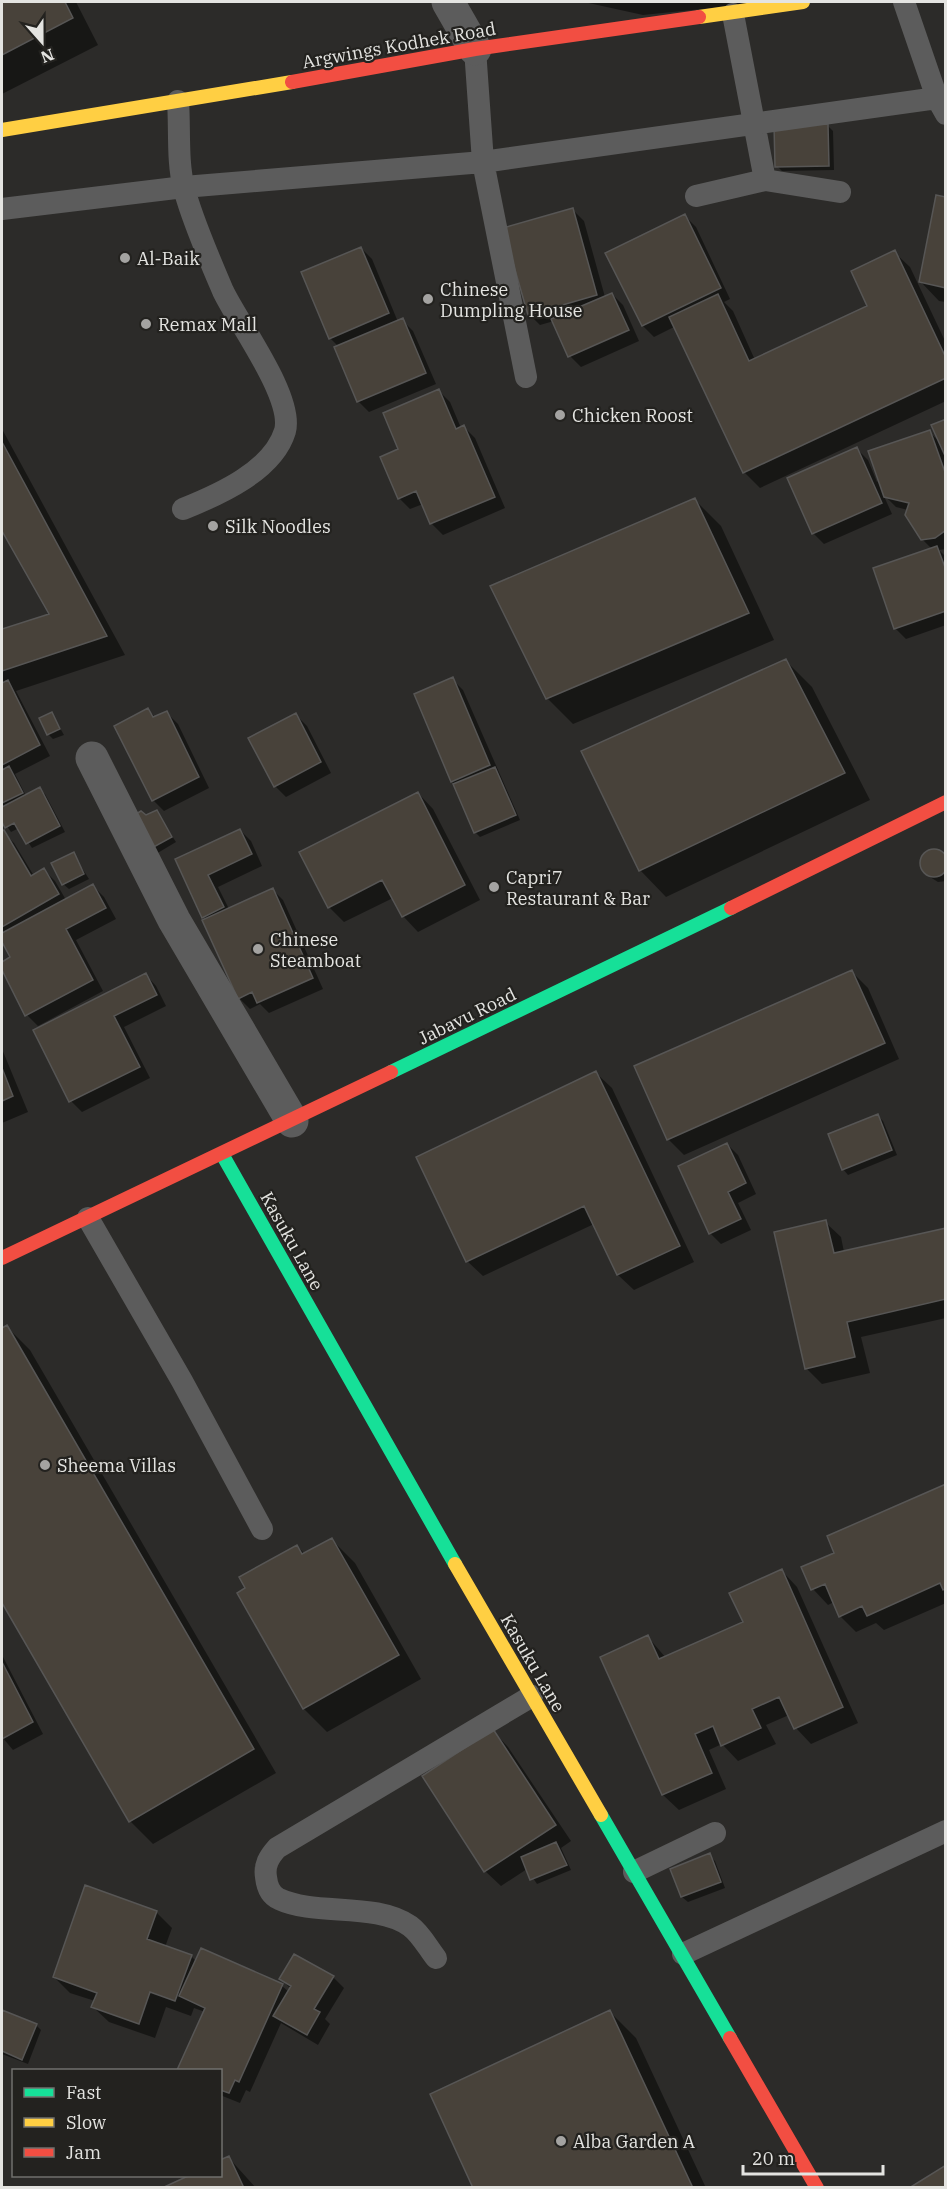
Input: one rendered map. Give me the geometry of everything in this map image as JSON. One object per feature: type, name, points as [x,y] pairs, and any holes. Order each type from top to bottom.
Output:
[{"type":"street","points":[[448,2],[475,49]]},
{"type":"street","name":"Argwings Kodhek Road","points":[[2,129],[475,49],[733,14],[803,2]]},
{"type":"street","points":[[92,758],[174,921],[292,1120]]},
{"type":"street","name":"Jabavu Road","points":[[2,1258],[222,1154],[945,802]]},
{"type":"street","name":"Kasuku Lane","points":[[222,1154],[368,1414],[817,2187]]},
{"type":"lane","points":[[2,209],[183,187],[483,162],[755,123],[941,106],[904,2]]},
{"type":"lane","points":[[733,14],[765,180]]},
{"type":"lane","points":[[475,49],[483,162],[526,377]]},
{"type":"lane","points":[[178,101],[183,187],[224,291],[277,388],[284,407],[285,430],[269,459],[225,492],[183,509]]},
{"type":"lane","points":[[696,196],[765,180],[840,192]]},
{"type":"lane","points":[[88,1218],[182,1381],[262,1529]]},
{"type":"lane","points":[[436,1958],[410,1926],[393,1919],[363,1912],[294,1904],[277,1899],[268,1889],[265,1873],[268,1858],[277,1848],[531,1696]]},
{"type":"lane","points":[[683,1954],[945,1831]]},
{"type":"lane","points":[[634,1872],[715,1833]]},
{"type":"building","points":[[2,2],[65,2],[73,18],[2,55]]},
{"type":"building","points":[[828,124],[829,166],[775,167],[774,125]]},
{"type":"building","points":[[936,195],[946,197],[946,288],[919,282]]},
{"type":"building","points":[[573,208],[597,295],[528,315],[503,228]]},
{"type":"building","points":[[685,214],[721,288],[642,326],[605,253]]},
{"type":"building","points":[[361,247],[389,313],[329,339],[301,272]]},
{"type":"building","points":[[895,250],[946,358],[946,378],[743,473],[669,317],[718,294],[749,361],[867,306],[851,271]]},
{"type":"building","points":[[612,293],[629,330],[568,357],[551,319]]},
{"type":"building","points":[[403,318],[426,373],[357,402],[334,347]]},
{"type":"building","points":[[439,389],[456,429],[464,425],[495,497],[430,524],[416,491],[398,499],[380,457],[398,449],[383,413]]},
{"type":"building","points":[[946,419],[946,458],[931,425]]},
{"type":"building","points":[[930,430],[946,475],[946,530],[935,538],[921,540],[905,515],[909,503],[884,497],[868,451]]},
{"type":"building","points":[[2,442],[107,636],[2,671],[2,629],[49,614],[2,531]]},
{"type":"building","points":[[857,447],[882,503],[812,534],[787,478]]},
{"type":"building","points":[[695,498],[749,613],[546,699],[490,586]]},
{"type":"building","points":[[937,546],[946,570],[946,611],[894,629],[873,568]]},
{"type":"building","points":[[786,659],[845,773],[639,871],[581,751]]},
{"type":"building","points":[[453,677],[490,765],[451,782],[414,694]]},
{"type":"building","points":[[8,680],[40,745],[2,765],[2,683]]},
{"type":"building","points":[[148,708],[153,717],[167,711],[199,777],[152,801],[114,726]]},
{"type":"building","points":[[52,712],[60,729],[47,735],[39,718]]},
{"type":"building","points":[[296,713],[321,762],[274,787],[248,738]]},
{"type":"building","points":[[9,766],[23,793],[2,803],[2,770]]},
{"type":"building","points":[[495,767],[516,815],[474,833],[453,784]]},
{"type":"building","points":[[40,787],[60,826],[26,844],[14,823],[5,828],[2,822],[2,807]]},
{"type":"building","points":[[418,792],[465,885],[402,917],[382,880],[328,908],[299,852]]},
{"type":"building","points":[[157,810],[172,837],[150,849],[131,817],[141,811],[146,815]]},
{"type":"building","points":[[240,829],[252,854],[208,875],[224,907],[202,918],[175,859]]},
{"type":"building","points":[[4,830],[31,876],[44,868],[59,894],[2,927],[2,831]]},
{"type":"building","points":[[934,849],[944,853],[948,863],[944,873],[934,877],[924,873],[920,863],[924,853]]},
{"type":"building","points":[[74,852],[84,874],[62,885],[51,863]]},
{"type":"building","points":[[93,884],[106,908],[66,929],[93,980],[25,1016],[2,970],[2,962],[10,957],[2,942],[2,933]]},
{"type":"building","name":"Chinese Steamboat","points":[[273,888],[313,978],[257,1003],[252,992],[238,999],[202,920]]},
{"type":"building","points":[[852,970],[885,1043],[667,1140],[634,1066]]},
{"type":"building","points":[[146,973],[157,995],[114,1016],[140,1067],[69,1102],[33,1030]]},
{"type":"building","points":[[2,1068],[13,1096],[2,1101]]},
{"type":"building","points":[[596,1071],[680,1246],[617,1275],[584,1206],[466,1262],[416,1157]]},
{"type":"building","points":[[878,1114],[892,1150],[842,1170],[828,1134]]},
{"type":"building","points":[[727,1143],[746,1183],[728,1192],[741,1219],[709,1234],[678,1166]]},
{"type":"building","points":[[826,1220],[834,1253],[946,1228],[946,1299],[847,1322],[855,1357],[805,1369],[774,1232]]},
{"type":"building","name":"Sheema Villas","points":[[7,1325],[254,1749],[129,1822],[2,1603],[2,1328]]},
{"type":"building","points":[[946,1484],[946,1588],[943,1590],[940,1583],[867,1616],[862,1606],[839,1617],[825,1584],[811,1590],[801,1567],[834,1553],[827,1536]]},
{"type":"building","points":[[332,1538],[399,1655],[303,1709],[237,1593],[245,1588],[239,1577],[297,1545],[302,1554]]},
{"type":"building","points":[[782,1569],[843,1707],[794,1729],[779,1697],[752,1709],[761,1728],[721,1746],[713,1726],[695,1734],[712,1773],[662,1795],[600,1657],[648,1635],[659,1659],[743,1622],[729,1593]]},
{"type":"building","points":[[2,1662],[33,1722],[2,1739]]},
{"type":"building","points":[[493,1729],[556,1825],[484,1872],[422,1776]]},
{"type":"building","points":[[556,1842],[567,1865],[530,1880],[521,1857]]},
{"type":"building","points":[[710,1853],[721,1882],[681,1897],[670,1869]]},
{"type":"building","points":[[85,1885],[157,1911],[147,1939],[192,1955],[175,2001],[150,1992],[139,2024],[91,2007],[97,1993],[53,1977]]},
{"type":"building","points":[[201,1948],[283,1984],[239,2082],[235,2080],[229,2093],[222,2091],[222,2069],[177,2069],[205,2008],[179,1996]]},
{"type":"building","points":[[294,1954],[334,1976],[314,2009],[320,2012],[307,2035],[273,2016],[291,1986],[279,1979]]},
{"type":"building","points":[[2,2010],[37,2024],[22,2060],[2,2051]]},
{"type":"building","name":"Alba Garden A","points":[[610,2010],[693,2188],[473,2188],[430,2094]]},
{"type":"building","points":[[229,2156],[244,2188],[162,2188],[186,2177],[222,2177],[222,2159]]},
{"type":"building","points":[[946,2165],[946,2188],[909,2188]]},
{"type":"traffic: fast","points":[[391,1072],[731,908]]},
{"type":"traffic: fast","points":[[222,1154],[455,1564]]},
{"type":"traffic: fast","points":[[601,1815],[730,2038]]},
{"type":"traffic: slow","points":[[699,17],[803,2]]},
{"type":"traffic: slow","points":[[2,130],[292,82]]},
{"type":"traffic: slow","points":[[455,1564],[601,1815]]},
{"type":"traffic: jam","points":[[292,82],[475,49],[699,17]]},
{"type":"traffic: jam","points":[[731,908],[946,802]]},
{"type":"traffic: jam","points":[[2,1258],[391,1072]]},
{"type":"traffic: jam","points":[[730,2038],[817,2188]]},
{"type":"place","name":"Al-Baik","points":[[125,258]]},
{"type":"place","name":"Chinese Dumpling House","points":[[428,299]]},
{"type":"place","name":"Remax Mall","points":[[146,324]]},
{"type":"place","name":"Chicken Roost","points":[[560,415]]},
{"type":"place","name":"Silk Noodles","points":[[213,526]]},
{"type":"place","name":"Capri7 Restaurant & Bar","points":[[494,887]]},
{"type":"place","name":"Chinese Steamboat","points":[[258,949]]},
{"type":"place","name":"Sheema Villas","points":[[45,1465]]},
{"type":"place","name":"Alba Garden A","points":[[561,2141]]}]
